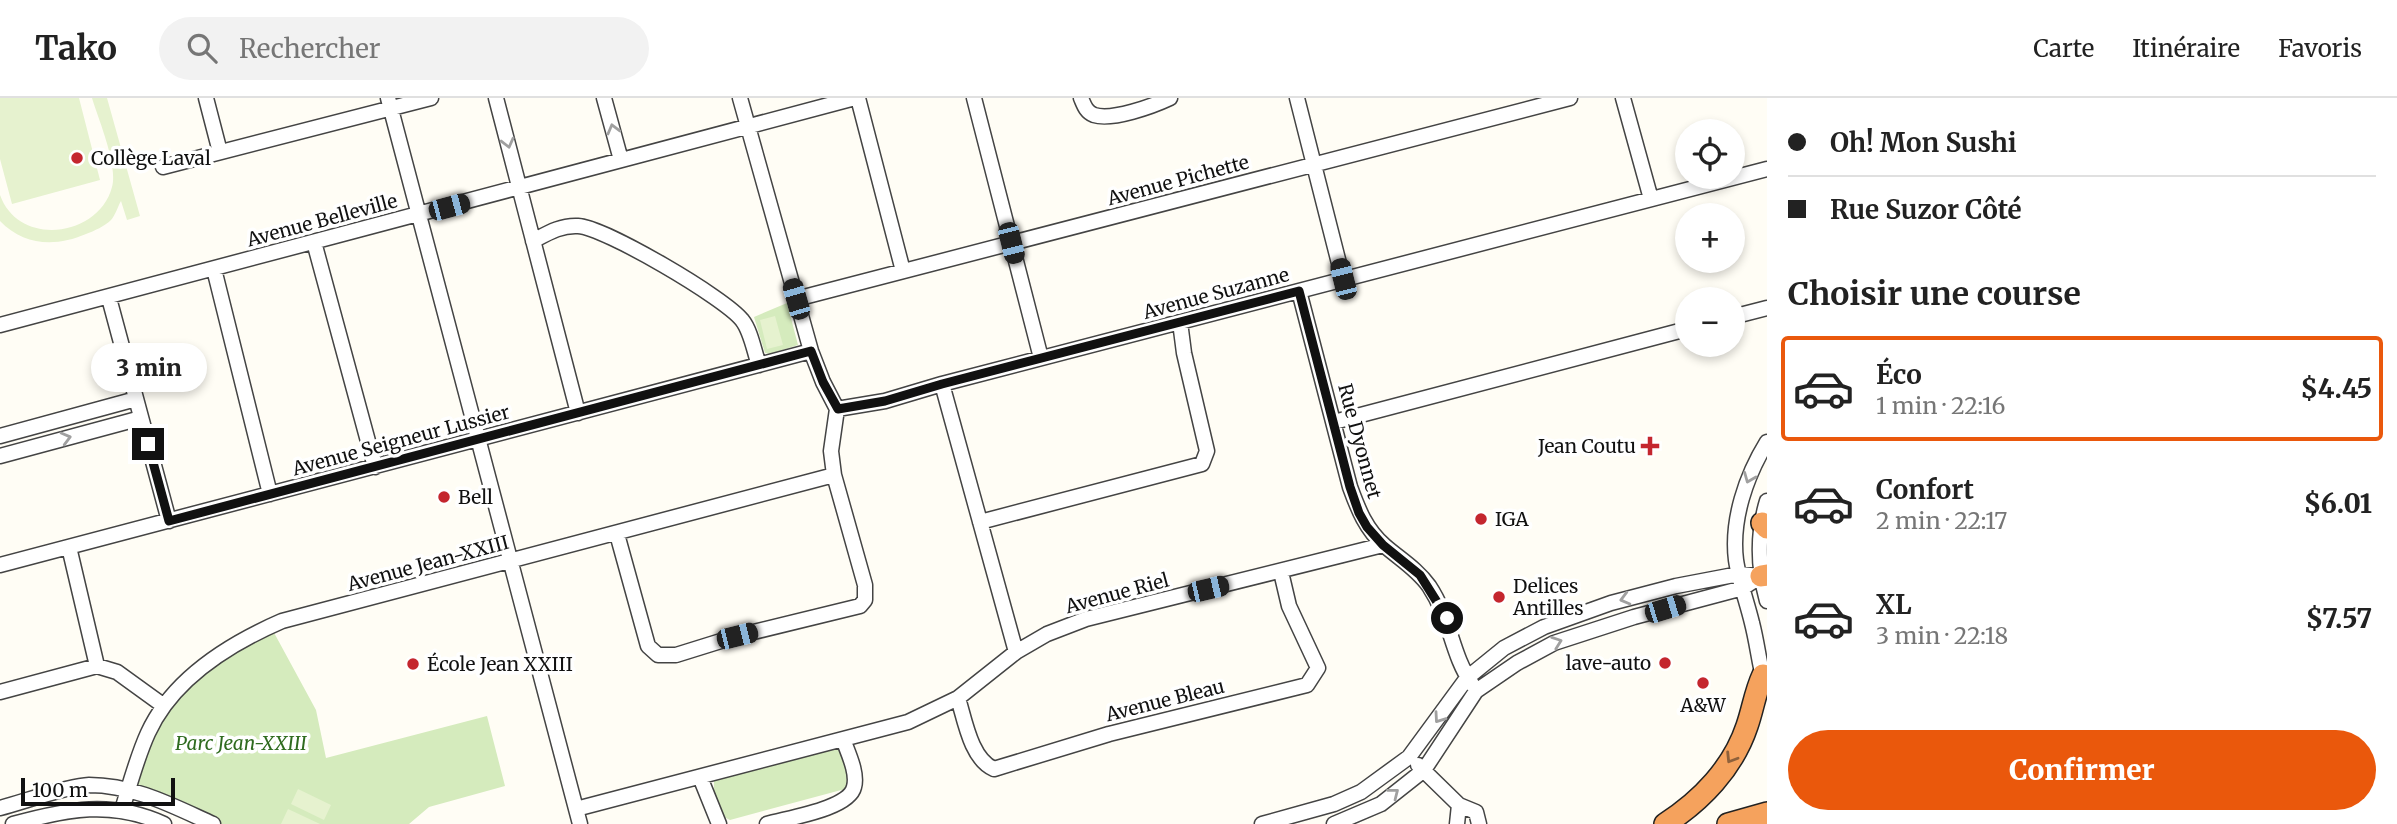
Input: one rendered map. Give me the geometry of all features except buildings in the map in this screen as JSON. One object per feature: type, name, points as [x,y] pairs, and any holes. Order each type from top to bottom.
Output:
[{"type":"highway","points":[[1665,824],[1701,797],[1729,763],[1745,733],[1754,695],[1765,683]]},
{"type":"highway","points":[[1728,824],[1767,813]]},
{"type":"street","points":[[206,98],[220,152]]},
{"type":"street","points":[[163,167],[389,103],[431,98]]},
{"type":"street","points":[[496,98],[578,413]]},
{"type":"street","points":[[604,98],[621,160]]},
{"type":"street","points":[[617,534],[648,646],[658,655],[676,655],[737,636],[860,606],[865,600],[865,585],[834,475],[831,451],[838,409],[823,382],[811,351],[740,98]]},
{"type":"street","points":[[857,98],[903,271]]},
{"type":"street","name":"Avenue Belleville","points":[[0,325],[857,98]]},
{"type":"street","points":[[974,98],[1041,358]]},
{"type":"street","points":[[1081,98],[1092,115],[1109,117],[1170,98]]},
{"type":"street","points":[[1297,98],[1343,279]]},
{"type":"street","name":"Avenue Pichette","points":[[796,299],[1570,98]]},
{"type":"street","points":[[1623,98],[1651,199]]},
{"type":"street","points":[[389,103],[580,824]]},
{"type":"street","name":"Avenue Suzanne","points":[[838,409],[885,401],[1767,169]]},
{"type":"street","points":[[533,241],[561,227],[582,226],[613,238],[703,290],[734,312],[743,321],[759,365]]},
{"type":"street","points":[[314,242],[375,467]]},
{"type":"street","points":[[214,269],[270,494]]},
{"type":"street","name":"Rue Dyonnet","points":[[1299,291],[1359,513],[1383,545],[1410,566],[1429,586],[1447,618],[1458,659],[1476,691]]},
{"type":"street","points":[[109,298],[169,521]]},
{"type":"street","points":[[1745,314],[1767,308]]},
{"type":"street","points":[[980,522],[1202,464],[1207,451],[1184,353],[1180,322]]},
{"type":"street","points":[[1334,422],[1675,332]]},
{"type":"street","name":"Avenue Seigneur Lussier","points":[[0,565],[811,351]]},
{"type":"street","points":[[942,384],[1016,652]]},
{"type":"street","points":[[0,436],[136,399]]},
{"type":"street","points":[[0,456],[141,418]]},
{"type":"street","points":[[1765,683],[1736,560],[1736,540],[1741,501],[1767,442]]},
{"type":"street","name":"Avenue Jean-XXIII","points":[[122,810],[149,733],[164,706],[200,667],[251,635],[282,621],[834,475]]},
{"type":"street","points":[[1767,501],[1760,558],[1767,601]]},
{"type":"street","name":"Avenue Riel","points":[[576,809],[908,722],[958,698],[1016,652],[1047,634],[1086,619],[1383,545]]},
{"type":"street","points":[[69,547],[97,666]]},
{"type":"street","name":"Avenue Bleau","points":[[958,698],[984,764],[994,769],[1109,734],[1307,685],[1318,668],[1289,606],[1281,572]]},
{"type":"street","points":[[1334,824],[1381,804],[1424,770],[1476,691],[1517,663],[1550,644],[1764,575]]},
{"type":"street","points":[[1262,824],[1334,804],[1361,792],[1409,757],[1467,678],[1504,648],[1544,627],[1611,603],[1676,586],[1741,581]]},
{"type":"street","points":[[0,692],[97,666],[117,672],[164,706]]},
{"type":"street","points":[[767,824],[836,805],[851,793],[855,785],[854,772],[843,739]]},
{"type":"street","points":[[1409,757],[1459,805],[1476,812],[1479,824]]},
{"type":"street","points":[[700,777],[719,824]]},
{"type":"street","points":[[0,808],[88,785],[128,789],[155,797],[213,824]]},
{"type":"street","points":[[1457,824],[1459,805]]},
{"type":"street","points":[[13,824],[79,808],[122,810],[164,824]]},
{"type":"green space","points":[[0,98],[79,98],[100,180],[12,204],[0,159]]},
{"type":"green space","points":[[92,98],[107,98],[140,216],[127,220],[121,201],[109,222],[75,238],[41,242],[19,235],[0,221],[0,195],[10,212],[24,223],[40,229],[58,230],[76,225],[92,217],[104,204],[112,187],[112,167]]},
{"type":"green space","points":[[787,303],[798,345],[770,354],[765,353],[754,317]]},
{"type":"green space","points":[[775,316],[783,345],[767,349],[760,320]]},
{"type":"green space","name":"Parc Jean-XXIII","points":[[272,629],[316,710],[326,758],[487,716],[505,786],[429,807],[409,824],[221,824],[131,784],[147,738],[200,669]]},
{"type":"green space","points":[[835,745],[845,766],[845,789],[730,820],[724,817],[714,794],[714,779]]},
{"type":"green space","points":[[298,789],[331,805],[324,820],[291,804]]},
{"type":"green space","points":[[288,809],[320,824],[281,824]]},
{"type":"place","name":"Collège Laval","points":[[77,158]]},
{"type":"place","name":"Jean Coutu","points":[[1650,446]]},
{"type":"place","name":"Bell","points":[[444,497]]},
{"type":"place","name":"IGA","points":[[1481,519]]},
{"type":"place","name":"Delices Antilles","points":[[1499,597]]},
{"type":"place","name":"lave-auto","points":[[1665,663]]},
{"type":"place","name":"École Jean XXIII","points":[[413,664]]},
{"type":"place","name":"A&W","points":[[1703,683]]},
{"type":"route","points":[[148,444],[169,521],[811,351],[823,382],[838,409],[885,401],[1299,291],[1359,513],[1383,545],[1420,575],[1447,618]]}]
